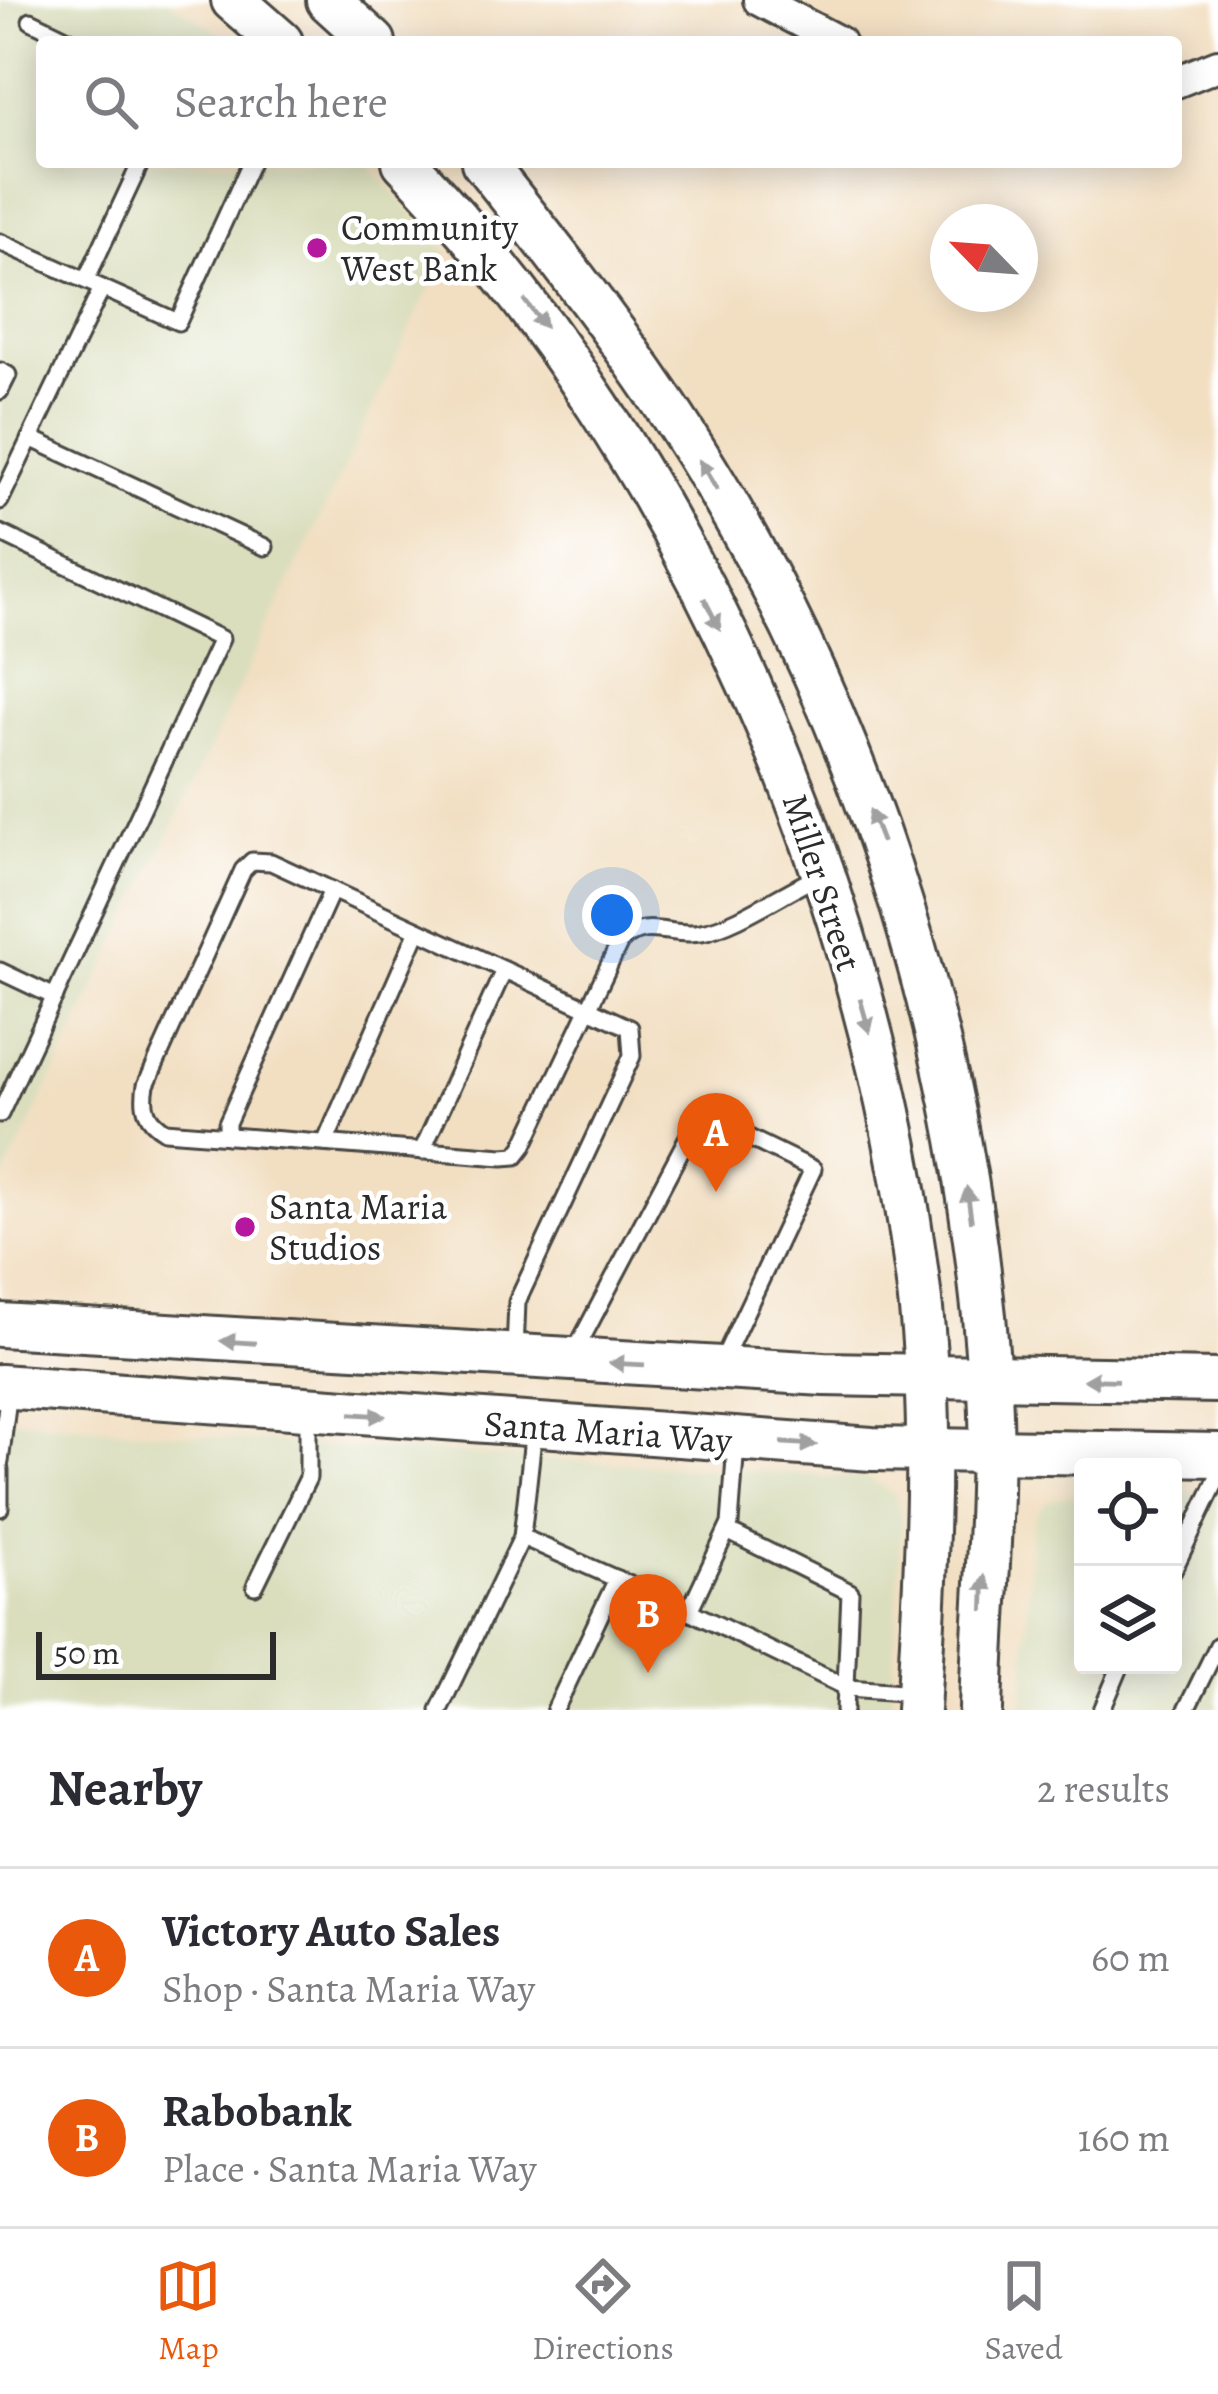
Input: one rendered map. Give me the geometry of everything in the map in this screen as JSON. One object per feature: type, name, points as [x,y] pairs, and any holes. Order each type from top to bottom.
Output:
[{"type":"street","points":[[232,0],[274,36]]},
{"type":"street","points":[[328,0],[367,36]]},
{"type":"street","points":[[759,0],[828,36]]},
{"type":"street","points":[[1182,79],[1218,64]]},
{"type":"street","name":"Miller Street","points":[[409,168],[542,322],[654,500],[779,747],[824,873],[884,1089],[920,1294],[926,1450],[918,1702]]},
{"type":"street","name":"Miller Street","points":[[488,168],[580,284],[708,472],[841,738],[890,864],[947,1077],[978,1268],[989,1378],[981,1710]]},
{"type":"street","name":"Santa Maria Way","points":[[0,1325],[719,1369],[1218,1381]]},
{"type":"street","name":"Santa Maria Way","points":[[5,1387],[736,1440],[926,1450],[1218,1455]]},
{"type":"lane","points":[[31,21],[62,36]]},
{"type":"lane","points":[[86,280],[138,168]]},
{"type":"lane","points":[[0,242],[178,322],[247,168]]},
{"type":"lane","points":[[0,501],[102,288]]},
{"type":"lane","points":[[0,371],[8,375],[0,392]]},
{"type":"lane","points":[[30,438],[266,547]]},
{"type":"lane","points":[[0,533],[221,639],[0,1114]]},
{"type":"lane","points":[[515,1358],[518,1302],[632,1056],[630,1028],[589,1009],[504,970],[332,890],[261,860],[243,870],[146,1085],[145,1111],[153,1124],[165,1131],[516,1156],[589,1009],[628,934],[640,928],[703,932],[824,873]]},
{"type":"lane","points":[[227,1136],[227,1123],[332,890]]},
{"type":"lane","points":[[325,1143],[418,930]]},
{"type":"lane","points":[[0,970],[55,997]]},
{"type":"lane","points":[[422,1150],[504,970]]},
{"type":"lane","points":[[569,1361],[700,1114],[813,1169],[719,1369]]},
{"type":"lane","points":[[0,1508],[5,1387]]},
{"type":"lane","points":[[255,1586],[308,1478],[308,1411]]},
{"type":"lane","points":[[440,1710],[522,1537],[534,1426]]},
{"type":"lane","points":[[689,1611],[727,1531],[736,1440]]},
{"type":"lane","points":[[1175,1566],[1218,1478]]},
{"type":"lane","points":[[727,1531],[850,1592],[844,1710]]},
{"type":"lane","points":[[522,1537],[848,1688],[918,1702]]},
{"type":"lane","points":[[555,1710],[617,1579]]},
{"type":"lane","points":[[1186,1710],[1218,1646]]},
{"type":"lane","points":[[1102,1710],[1117,1674]]},
{"type":"shaded area","points":[[0,0],[168,0],[224,36],[36,36],[36,168],[371,168],[447,252],[0,1187]]},
{"type":"shaded area","points":[[0,1418],[292,1444],[870,1478],[895,1496],[902,1516],[891,1710],[0,1710]]},
{"type":"shaded area","points":[[1182,1493],[1218,1493],[1218,1710],[1023,1710],[1032,1525],[1048,1500],[1074,1496],[1074,1674],[1182,1674]]},
{"type":"place","name":"Community West Bank","points":[[317,248]]},
{"type":"place","name":"Victory Auto Sales","points":[[716,1192]]},
{"type":"place","name":"Santa Maria Studios","points":[[245,1227]]},
{"type":"place","name":"Rabobank","points":[[648,1673]]}]
